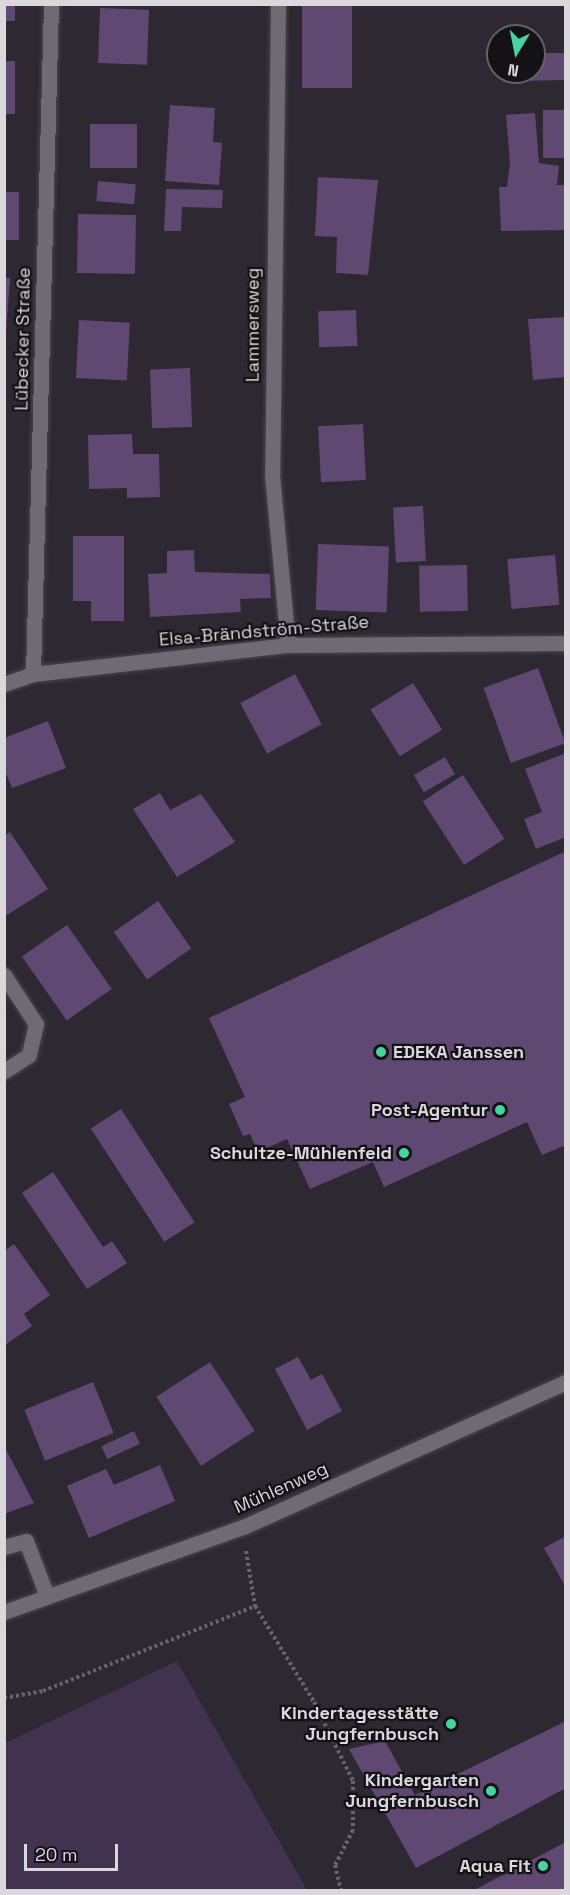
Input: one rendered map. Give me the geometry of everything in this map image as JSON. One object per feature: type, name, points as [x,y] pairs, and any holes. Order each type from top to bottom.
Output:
[{"type":"street","name":"Lübecker Straße","points":[[33,674],[51,4]]},
{"type":"street","name":"Lammersweg","points":[[278,4],[272,475],[288,645]]},
{"type":"street","name":"Elsa-Brändström-Straße","points":[[4,684],[33,674],[288,645],[566,644]]},
{"type":"street","points":[[4,975],[36,1024],[28,1054],[4,1071]]},
{"type":"street","name":"Mühlenweg","points":[[4,1612],[243,1527],[566,1382]]},
{"type":"street","points":[[4,1547],[26,1541],[47,1596]]},
{"type":"path","points":[[243,1527],[255,1606],[314,1702],[353,1781],[353,1830],[335,1865],[341,1890]]},
{"type":"path","points":[[4,1698],[43,1690],[255,1606]]},
{"type":"shaded area","points":[[177,1661],[307,1890],[5,1890],[5,1743]]},
{"type":"building","points":[[4,4],[15,4],[15,21],[4,21]]},
{"type":"building","points":[[302,4],[352,4],[352,88],[302,88]]},
{"type":"building","points":[[100,8],[149,10],[147,65],[98,63]]},
{"type":"building","points":[[546,53],[566,53],[566,80],[546,80]]},
{"type":"building","points":[[4,61],[15,61],[15,114],[4,114]]},
{"type":"building","points":[[170,105],[215,108],[213,142],[222,143],[219,185],[165,181]]},
{"type":"building","points":[[543,110],[566,110],[566,158],[543,158]]},
{"type":"building","points":[[535,113],[539,163],[559,166],[557,185],[566,185],[566,230],[501,231],[499,187],[507,187],[510,162],[506,115]]},
{"type":"building","points":[[90,124],[137,124],[137,168],[90,168]]},
{"type":"building","points":[[318,177],[378,180],[368,275],[336,273],[337,237],[315,236]]},
{"type":"building","points":[[98,181],[136,184],[134,204],[96,201]]},
{"type":"building","points":[[166,189],[223,190],[222,208],[182,207],[181,231],[164,231]]},
{"type":"building","points":[[4,192],[19,192],[19,240],[4,240]]},
{"type":"building","points":[[78,214],[136,215],[135,274],[77,273]]},
{"type":"building","points":[[4,278],[10,278],[6,333],[4,333]]},
{"type":"building","points":[[356,310],[357,346],[319,347],[318,311]]},
{"type":"building","points":[[566,317],[566,377],[533,380],[528,319]]},
{"type":"building","points":[[79,320],[130,323],[127,381],[76,378]]},
{"type":"building","points":[[190,368],[192,427],[152,428],[150,369]]},
{"type":"building","points":[[363,424],[366,480],[321,482],[318,426]]},
{"type":"building","points":[[132,434],[133,454],[159,454],[160,497],[127,498],[127,488],[89,489],[88,435]]},
{"type":"building","points":[[423,506],[426,561],[396,562],[393,508]]},
{"type":"building","points":[[73,536],[124,536],[124,621],[91,621],[91,601],[73,601]]},
{"type":"building","points":[[318,544],[389,546],[387,612],[316,610]]},
{"type":"building","points":[[194,550],[195,572],[270,574],[271,598],[240,599],[241,612],[150,617],[148,574],[167,573],[167,551]]},
{"type":"building","points":[[555,555],[559,605],[512,609],[507,559]]},
{"type":"building","points":[[467,565],[468,611],[420,612],[419,566]]},
{"type":"building","points":[[538,668],[565,743],[511,763],[483,688]]},
{"type":"building","points":[[295,674],[322,724],[267,753],[240,703]]},
{"type":"building","points":[[413,683],[442,730],[400,756],[371,709]]},
{"type":"building","points":[[48,721],[66,768],[12,788],[4,769],[4,738]]},
{"type":"building","points":[[566,753],[566,837],[536,849],[524,819],[542,812],[525,769]]},
{"type":"building","points":[[445,757],[455,774],[424,792],[414,775]]},
{"type":"building","points":[[463,775],[504,839],[464,865],[423,801]]},
{"type":"building","points":[[160,793],[170,810],[201,794],[235,842],[177,877],[133,809]]},
{"type":"building","points":[[10,832],[48,889],[4,917],[4,836]]},
{"type":"building","points":[[566,851],[566,1145],[542,1155],[527,1122],[384,1187],[373,1162],[310,1189],[287,1139],[258,1152],[250,1134],[243,1136],[229,1104],[245,1097],[209,1018]]},
{"type":"building","points":[[158,901],[191,949],[147,979],[114,932]]},
{"type":"building","points":[[67,925],[112,989],[67,1020],[22,957]]},
{"type":"building","points":[[121,1109],[195,1222],[164,1242],[91,1129]]},
{"type":"building","points":[[53,1172],[103,1247],[112,1241],[127,1263],[87,1289],[22,1193]]},
{"type":"building","points":[[14,1244],[50,1295],[24,1314],[32,1326],[4,1346],[4,1251]]},
{"type":"building","points":[[298,1357],[311,1380],[322,1374],[342,1411],[307,1430],[275,1369]]},
{"type":"building","points":[[210,1362],[255,1431],[201,1466],[156,1397]]},
{"type":"building","points":[[93,1382],[114,1433],[45,1461],[24,1410]]},
{"type":"building","points":[[134,1431],[140,1444],[107,1459],[101,1446]]},
{"type":"building","points":[[4,1446],[34,1503],[4,1514]]},
{"type":"building","points":[[160,1465],[175,1501],[89,1538],[67,1486],[106,1469],[114,1485]]},
{"type":"building","points":[[566,1536],[566,1588],[544,1548]]},
{"type":"building","name":"Kindergarten Jungfernbusch","points":[[566,1721],[566,1788],[416,1868],[349,1749],[385,1741],[415,1795]]},
{"type":"building","name":"Aqua Fit","points":[[566,1842],[566,1890],[474,1890]]},
{"type":"place","name":"EDEKA Janssen","points":[[381,1052]]},
{"type":"place","name":"Post-Agentur","points":[[500,1110]]},
{"type":"place","name":"Schultze-Mühlenfeld","points":[[404,1153]]},
{"type":"place","name":"Kindertagesstätte Jungfernbusch","points":[[451,1724]]},
{"type":"place","name":"Kindergarten Jungfernbusch","points":[[491,1791]]},
{"type":"place","name":"Aqua Fit","points":[[543,1866]]}]
